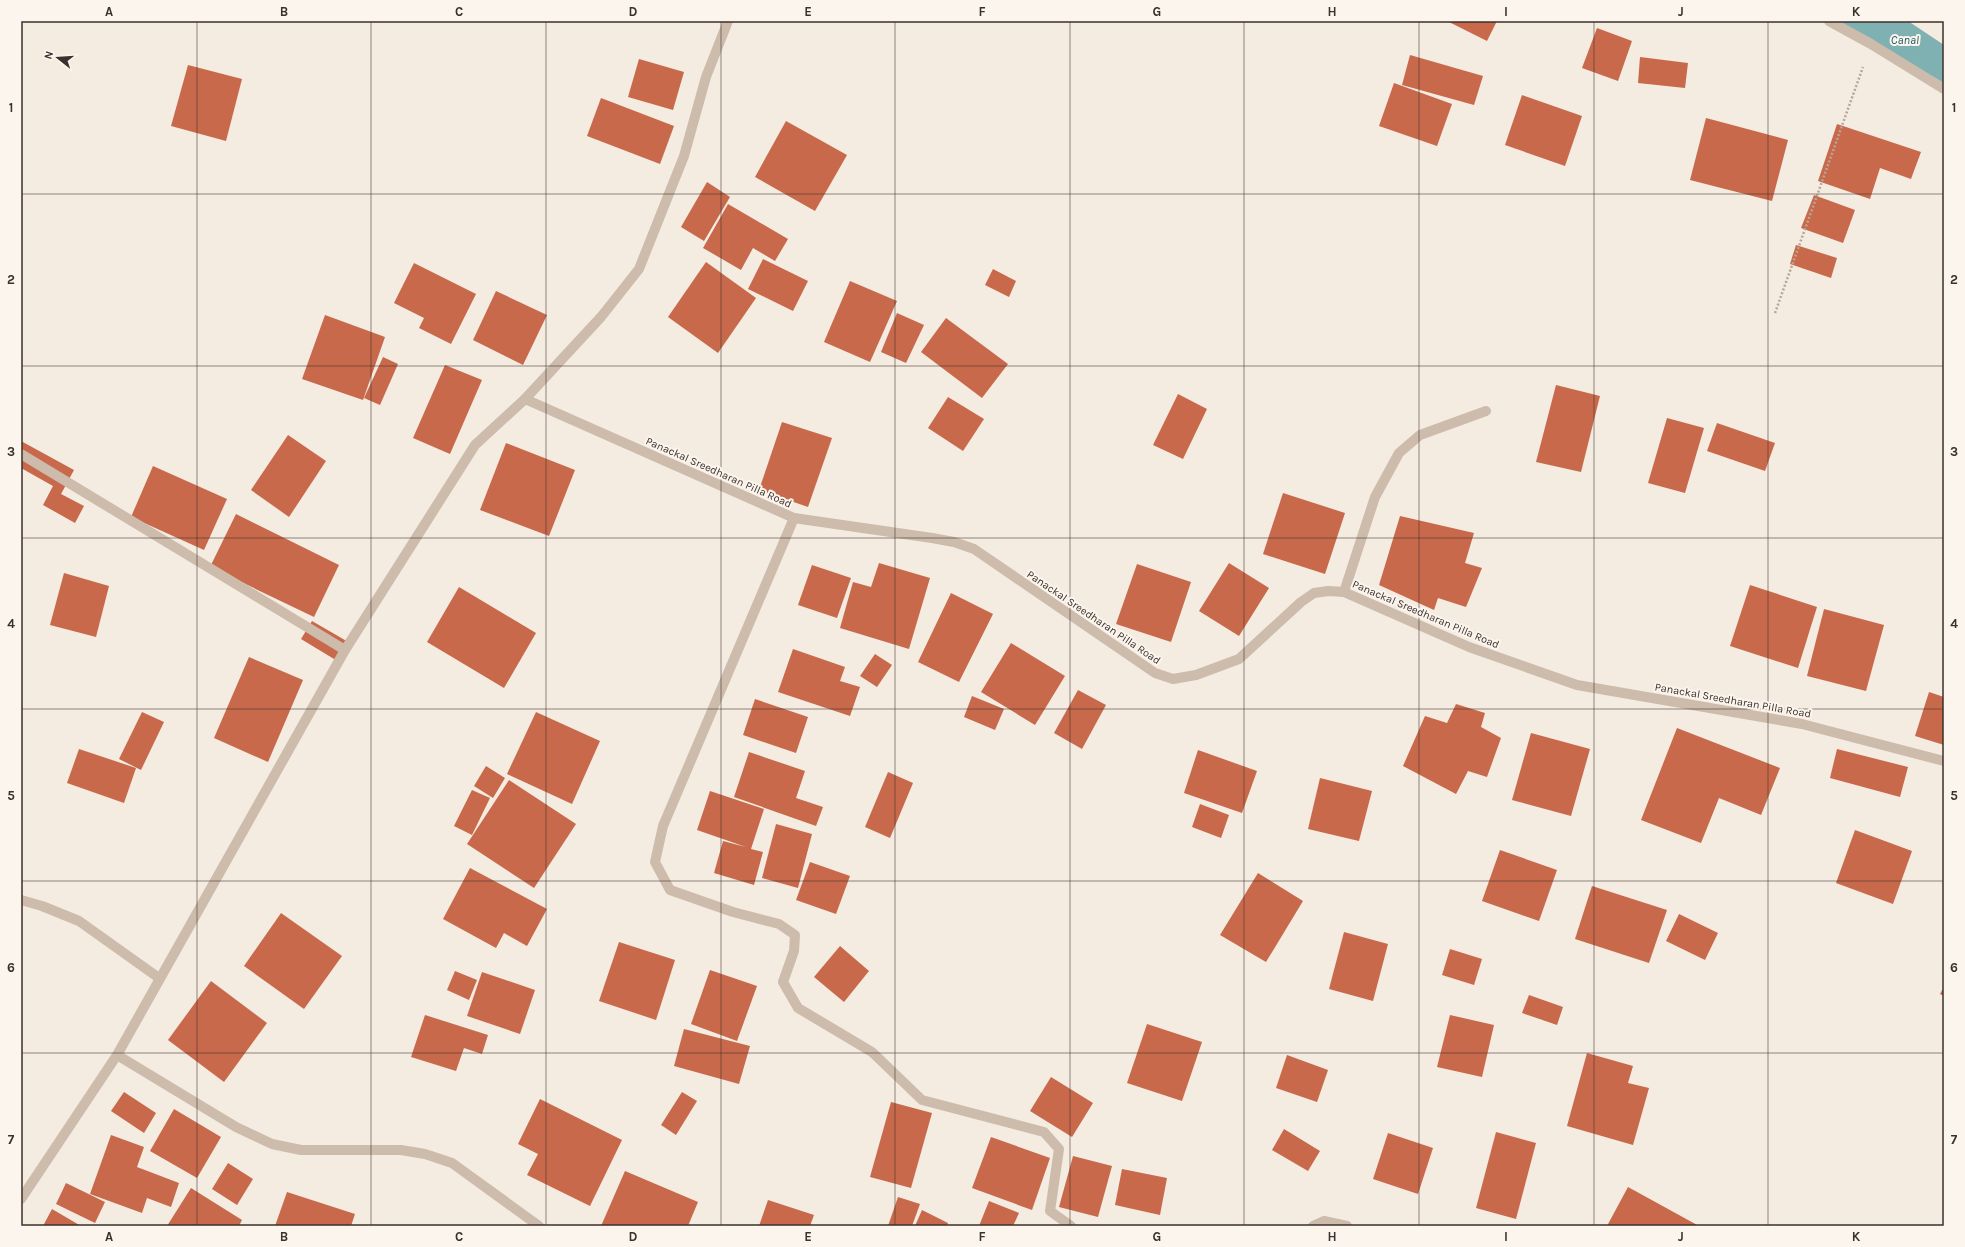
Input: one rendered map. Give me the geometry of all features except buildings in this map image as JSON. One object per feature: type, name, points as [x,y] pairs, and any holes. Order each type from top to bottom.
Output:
[{"type":"street","points":[[21,1199],[117,1055],[345,650],[474,445],[525,399],[601,317],[639,269],[684,156],[706,77],[728,21]]},
{"type":"street","points":[[1829,21],[1871,44],[1944,90]]},
{"type":"street","name":"Panackal Sreedharan Pilla Road","points":[[525,399],[794,518],[932,538],[954,542],[974,549],[1155,673],[1172,679],[1196,675],[1239,659],[1301,602],[1314,594],[1328,591],[1344,592],[1469,647],[1577,685],[1802,724],[1944,761]]},
{"type":"street","points":[[1344,592],[1375,497],[1399,453],[1420,435],[1486,411]]},
{"type":"street","points":[[21,454],[345,650]]},
{"type":"street","points":[[794,518],[663,826],[655,862],[670,890],[733,912],[779,924],[795,935],[794,951],[783,982],[798,1008],[872,1052],[922,1100],[1044,1132],[1059,1149],[1052,1184],[1050,1211],[1071,1226]]},
{"type":"street","points":[[21,900],[42,906],[79,921],[159,978]]},
{"type":"street","points":[[117,1055],[236,1127],[272,1144],[301,1150],[401,1150],[425,1154],[452,1163],[540,1226]]},
{"type":"street","points":[[1313,1226],[1324,1221],[1347,1226]]},
{"type":"path","points":[[1775,313],[1871,44]]},
{"type":"water","name":"Canal","points":[[1836,21],[1908,21],[1944,45],[1944,83]]}]
